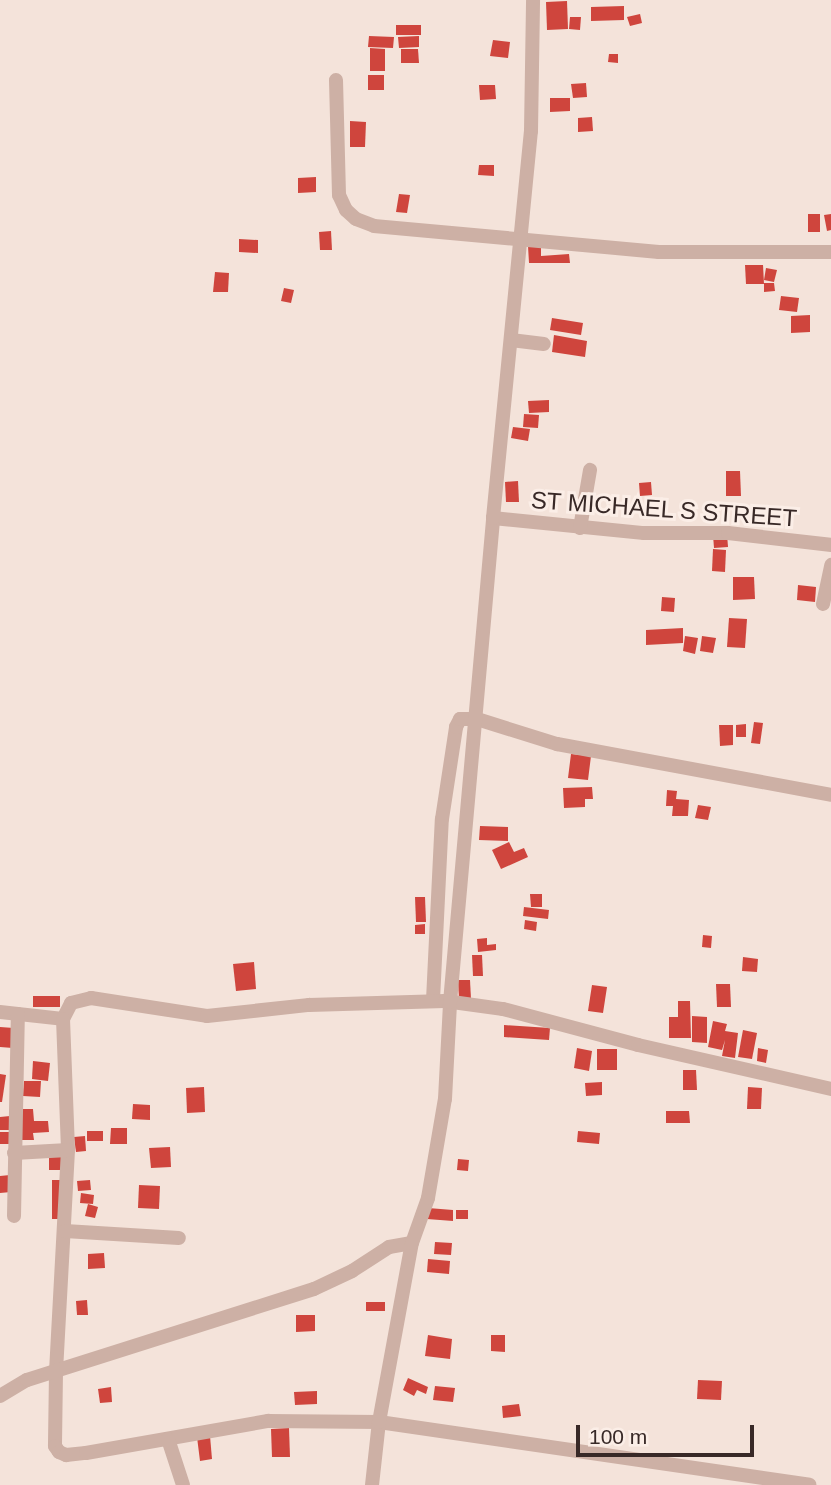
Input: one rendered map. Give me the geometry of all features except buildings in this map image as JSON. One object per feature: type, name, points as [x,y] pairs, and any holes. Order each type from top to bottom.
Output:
[{"type":"street","points":[[441,1000],[511,340],[514,238],[531,131],[533,0]]},
{"type":"street","points":[[337,80],[339,195],[351,215],[374,226],[659,253],[831,252]]},
{"type":"street","points":[[511,340],[544,344]]},
{"type":"street","points":[[580,528],[590,470]]},
{"type":"street","name":"ST MICHAEL S STREET","points":[[493,518],[643,533],[728,533],[831,545]]},
{"type":"street","points":[[824,604],[831,565]]},
{"type":"street","points":[[372,1485],[379,1422],[412,1243],[428,1198],[438,1153],[442,819],[456,727],[471,718],[556,744],[831,795]]},
{"type":"street","points":[[809,1485],[379,1422],[268,1421],[75,1454],[59,1452],[55,1447],[56,1371],[68,1150],[62,1019],[71,1003],[91,998],[207,1016],[309,1005],[441,1000],[503,1009],[638,1045],[831,1089]]},
{"type":"street","points":[[0,1012],[62,1019]]},
{"type":"street","points":[[14,1216],[18,1014]]},
{"type":"street","points":[[14,1153],[68,1150]]},
{"type":"street","points":[[65,1231],[180,1238]]},
{"type":"street","points":[[0,1396],[27,1380],[314,1289],[352,1271],[389,1247],[412,1243]]},
{"type":"street","points":[[168,1439],[183,1485]]}]
